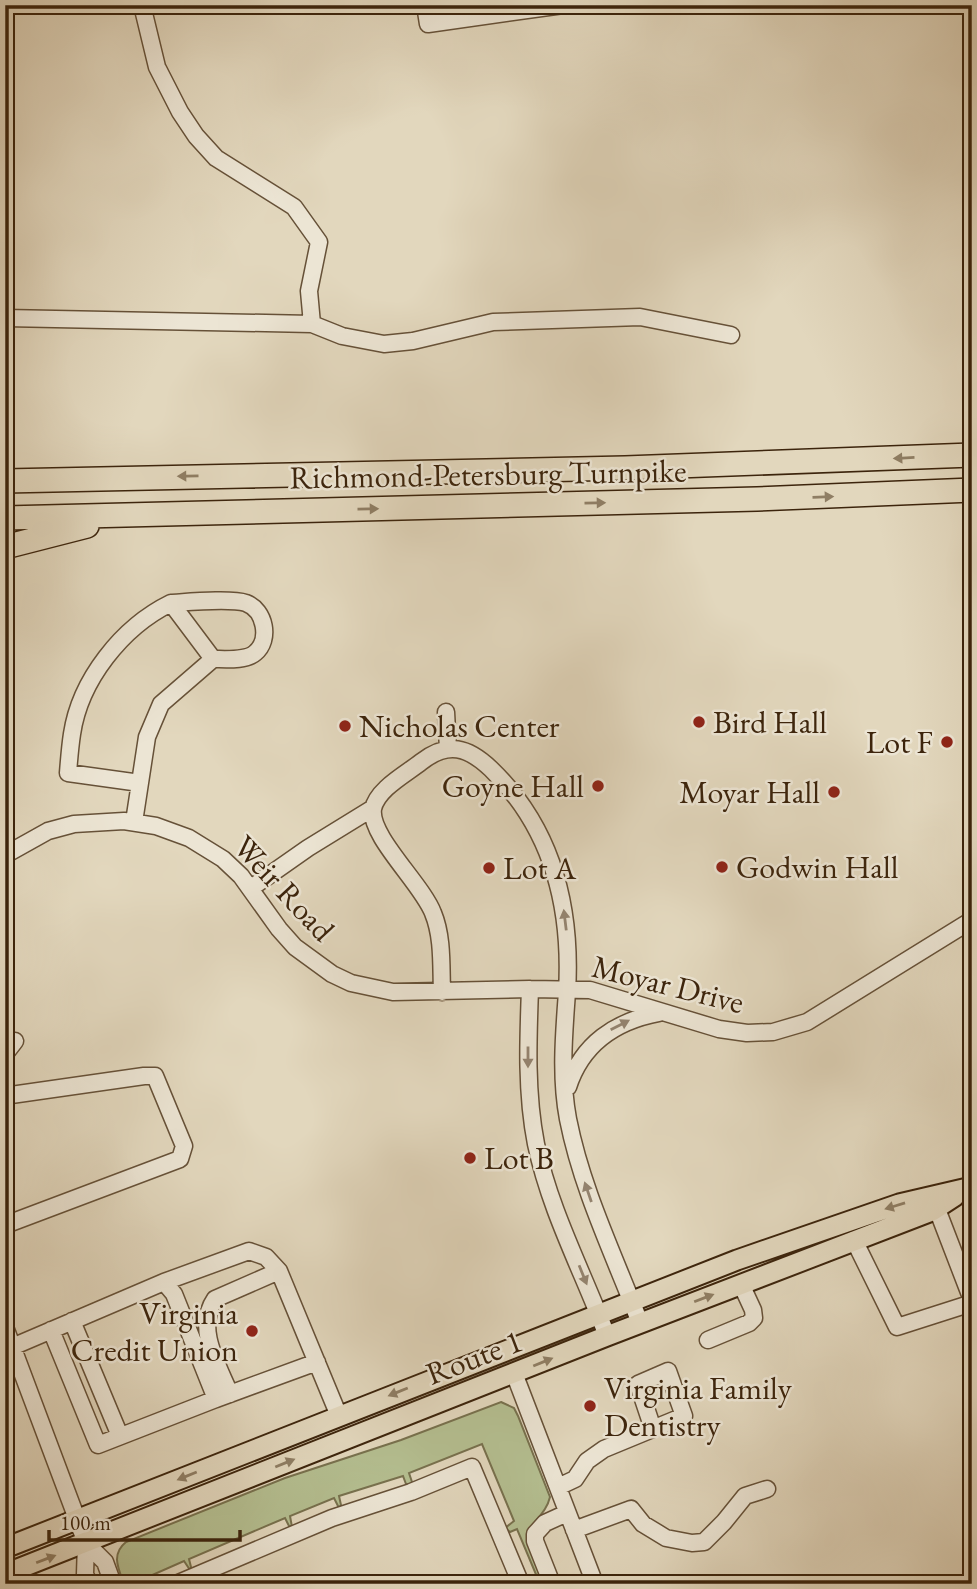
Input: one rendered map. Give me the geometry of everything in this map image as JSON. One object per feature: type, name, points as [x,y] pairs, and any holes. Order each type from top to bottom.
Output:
[{"type":"highway","name":"Richmond-Petersburg Turnpike","points":[[5,481],[612,468],[972,455]]},
{"type":"highway","points":[[5,467],[90,478]]},
{"type":"highway","name":"Richmond-Petersburg Turnpike","points":[[5,519],[794,498],[972,490]]},
{"type":"highway","points":[[5,547],[135,515]]},
{"type":"main road","name":"Route 1","points":[[5,1548],[737,1260],[900,1204],[967,1189]]},
{"type":"main road","name":"Route 1","points":[[5,1574],[640,1323],[937,1209],[967,1189]]},
{"type":"street","points":[[142,5],[157,67],[180,112],[196,136],[216,158],[294,206],[319,242],[309,291],[312,324]]},
{"type":"street","points":[[425,5],[428,24],[564,5]]},
{"type":"street","points":[[5,318],[312,324],[342,336],[384,344],[413,341],[493,322],[640,317],[731,335]]},
{"type":"street","points":[[134,822],[147,737],[161,705],[213,659],[254,654],[261,646],[264,635],[261,614],[254,607],[239,602],[171,603],[149,614],[112,650],[86,688],[72,733],[68,773],[139,783]]},
{"type":"street","points":[[171,603],[213,659]]},
{"type":"street","points":[[446,712],[448,749]]},
{"type":"street","points":[[251,888],[308,848],[373,808],[386,790],[427,757],[448,749],[467,751],[481,759],[494,772],[519,801],[547,848],[563,901],[568,954],[563,1064],[565,1096],[574,1149],[640,1323]]},
{"type":"street","points":[[373,808],[376,829],[422,891],[434,915],[439,939],[442,992]]},
{"type":"street","name":"Weir Road","points":[[5,855],[48,831],[74,824],[100,821],[134,822],[173,831],[198,842],[223,859],[251,888],[295,947],[332,974],[372,989],[393,992],[530,989]]},
{"type":"street","name":"Moyar Drive","points":[[530,989],[590,990],[731,1032],[758,1033],[790,1028],[826,1012],[972,920]]},
{"type":"street","points":[[530,989],[530,1105],[536,1146],[549,1189],[607,1336]]},
{"type":"street","points":[[565,1096],[575,1069],[595,1042],[621,1024],[663,1013]]},
{"type":"street","points":[[5,1100],[11,1096],[155,1076],[184,1146],[180,1159],[5,1225]]},
{"type":"street","points":[[854,1240],[897,1327],[971,1295],[937,1209]]},
{"type":"street","points":[[9,1348],[164,1282],[249,1251],[266,1257],[279,1271],[339,1416]]},
{"type":"street","points":[[223,1396],[207,1325],[209,1308],[215,1299],[279,1271]]},
{"type":"street","points":[[164,1282],[174,1294],[223,1396]]},
{"type":"street","points":[[708,1340],[749,1323],[754,1318],[741,1284]]},
{"type":"street","points":[[72,1321],[121,1436]]},
{"type":"street","points":[[5,1327],[9,1348],[86,1543],[104,1562],[113,1584]]},
{"type":"street","points":[[51,1330],[98,1445],[317,1362]]},
{"type":"street","points":[[514,1373],[595,1584]]},
{"type":"street","points":[[558,1488],[575,1479],[587,1461],[604,1449],[653,1429]]},
{"type":"street","points":[[176,1584],[332,1518],[411,1492],[472,1467],[521,1584]]},
{"type":"street","points":[[574,1531],[631,1509],[643,1524],[666,1538],[692,1543],[704,1542],[745,1496],[767,1489]]},
{"type":"street","points":[[552,1584],[534,1534],[545,1522],[567,1513]]},
{"type":"street","points":[[86,1543],[85,1574],[89,1584]]},
{"type":"green space","points":[[501,1402],[514,1408],[550,1497],[546,1508],[527,1535],[544,1584],[540,1584],[517,1529],[510,1532],[505,1528],[514,1521],[482,1444],[409,1473],[412,1482],[409,1485],[403,1476],[339,1496],[339,1508],[334,1498],[290,1516],[292,1527],[285,1518],[189,1559],[190,1570],[184,1561],[132,1584],[124,1584],[117,1556],[126,1542],[285,1478],[401,1440]]},
{"type":"place","name":"Bird Hall","points":[[699,722]]},
{"type":"place","name":"Nicholas Center","points":[[345,726]]},
{"type":"place","name":"Lot F","points":[[947,742]]},
{"type":"place","name":"Goyne Hall","points":[[598,786]]},
{"type":"place","name":"Moyar Hall","points":[[834,792]]},
{"type":"place","name":"Godwin Hall","points":[[722,867]]},
{"type":"place","name":"Lot A","points":[[489,868]]},
{"type":"place","name":"Lot B","points":[[470,1158]]},
{"type":"place","name":"Virginia Credit Union","points":[[252,1331]]},
{"type":"place","name":"Virginia Family Dentistry","points":[[590,1406]]}]
